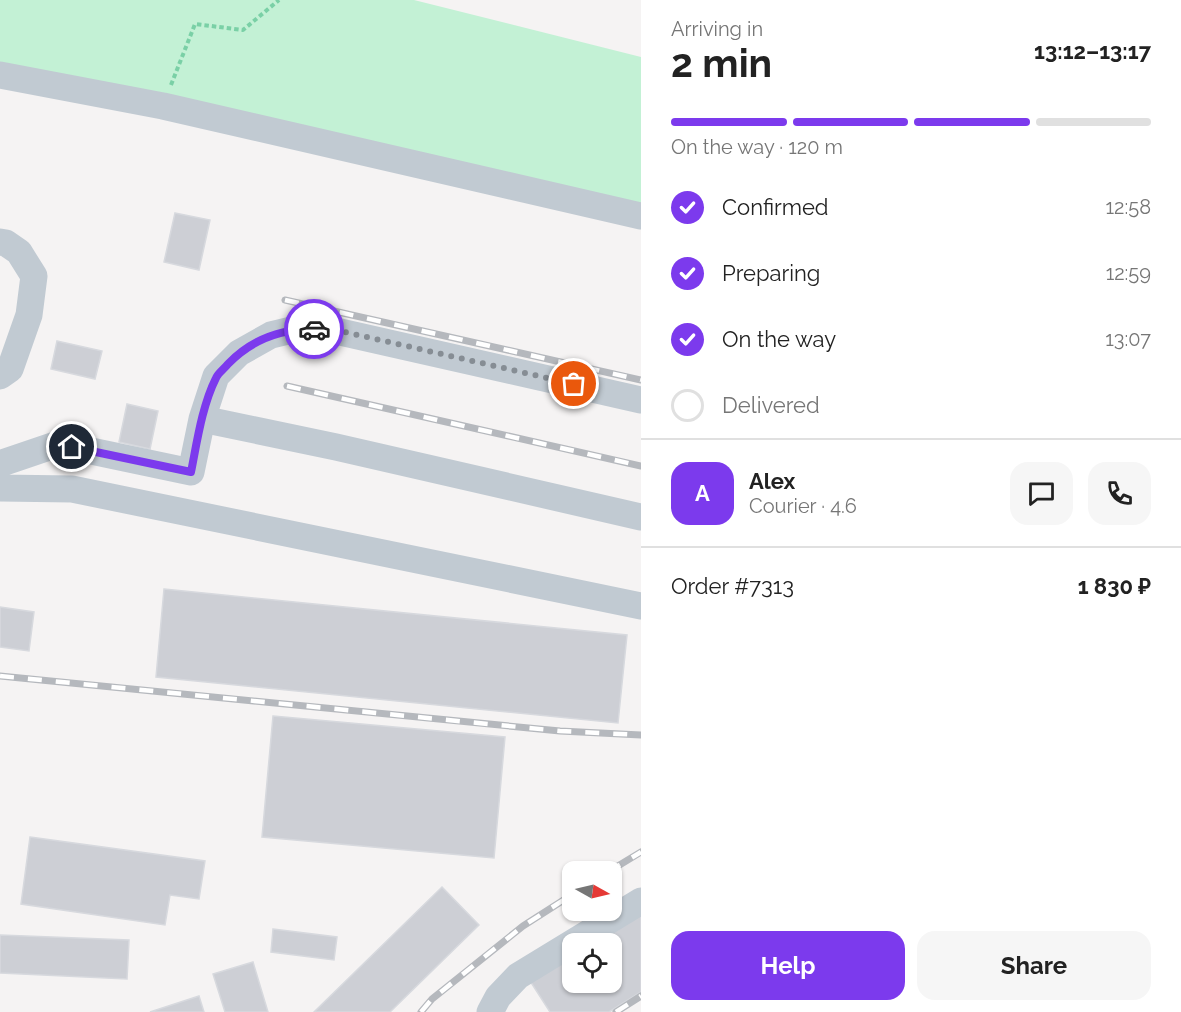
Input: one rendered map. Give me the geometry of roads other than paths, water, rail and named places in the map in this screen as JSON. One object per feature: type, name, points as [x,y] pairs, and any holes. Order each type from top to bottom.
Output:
[{"type":"street","points":[[0,75],[163,106],[641,216]]},
{"type":"street","points":[[0,242],[20,252],[34,276],[29,315],[10,369],[0,376]]},
{"type":"street","points":[[3,470],[58,444],[191,472],[202,419],[216,376],[239,353],[271,335],[296,329],[327,328],[641,400]]},
{"type":"street","points":[[202,419],[336,447],[641,517]]},
{"type":"street","points":[[3,470],[72,489],[641,606]]},
{"type":"street","points":[[490,1012],[498,997],[518,976],[641,901]]},
{"type":"railway","points":[[285,300],[641,380]]},
{"type":"railway","points":[[287,386],[641,466]]},
{"type":"railway","points":[[0,676],[560,731],[641,735]]},
{"type":"railway","points":[[622,864],[641,852]]},
{"type":"railway","points":[[421,1012],[432,999],[523,926],[562,901]]},
{"type":"railway","points":[[616,1012],[641,996]]}]
